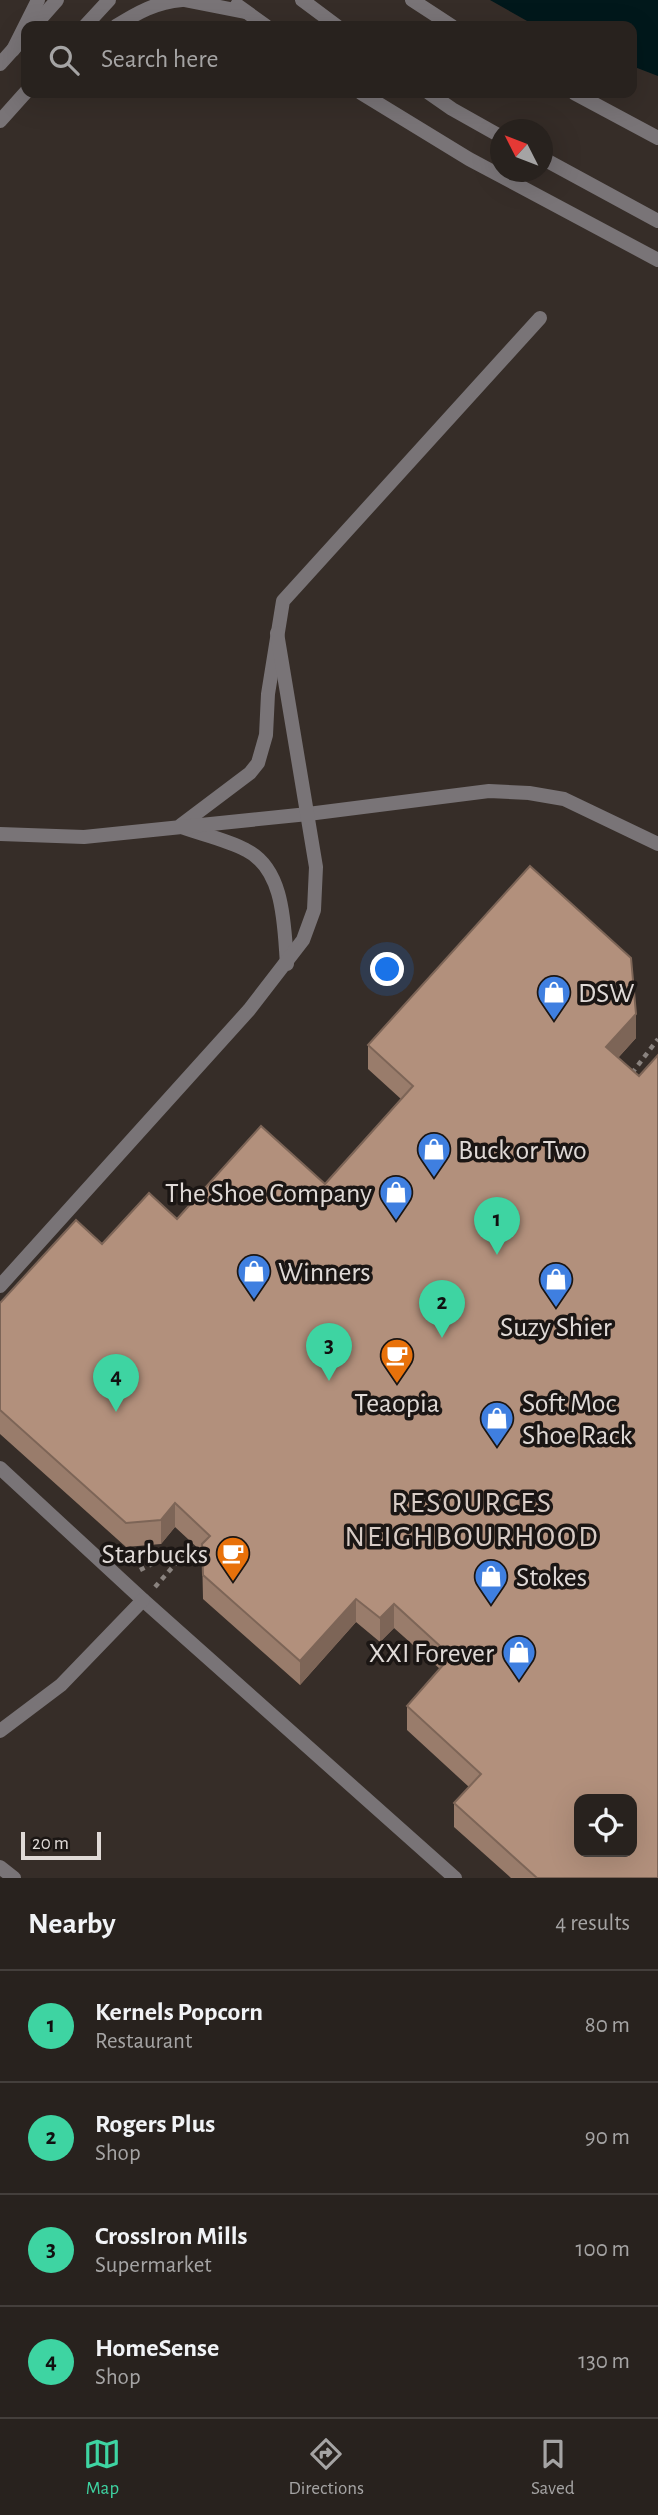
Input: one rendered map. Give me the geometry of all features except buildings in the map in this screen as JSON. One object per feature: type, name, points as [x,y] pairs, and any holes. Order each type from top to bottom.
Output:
[{"type":"street","points":[[28,21],[38,0]]},
{"type":"street","points":[[38,21],[57,0]]},
{"type":"street","points":[[90,21],[109,0]]},
{"type":"street","points":[[124,21],[156,5],[183,0],[245,12]]},
{"type":"street","points":[[231,0],[258,21]]},
{"type":"street","points":[[302,0],[330,21]]},
{"type":"street","points":[[412,0],[444,21]]},
{"type":"street","points":[[13,50],[21,34]]},
{"type":"street","points":[[0,64],[21,41]]},
{"type":"street","points":[[0,121],[21,98]]},
{"type":"street","points":[[370,98],[469,159],[658,260]]},
{"type":"street","points":[[436,98],[490,130]]},
{"type":"street","points":[[583,98],[658,138]]},
{"type":"street","points":[[553,164],[658,220]]},
{"type":"street","points":[[179,827],[250,773],[258,763],[265,735],[268,694],[283,601],[540,317]]},
{"type":"street","points":[[0,1286],[249,1010],[303,940],[314,910],[316,867],[277,633]]},
{"type":"street","points":[[0,834],[84,837],[307,814],[489,791],[529,793],[564,799],[658,844]]},
{"type":"street","points":[[179,827],[249,850],[271,873],[282,908],[287,964]]},
{"type":"street","points":[[0,1468],[143,1600],[455,1878]]},
{"type":"street","points":[[0,1731],[61,1685],[143,1600]]},
{"type":"street","points":[[0,1867],[14,1878]]},
{"type":"path","points":[[630,1076],[658,1039]]},
{"type":"path","points":[[135,1575],[142,1567],[193,1544],[143,1600]]},
{"type":"water","points":[[490,0],[658,0],[658,76],[637,68],[637,21],[527,21]]},
{"type":"place","name":"DSW","points":[[554,1022]]},
{"type":"place","name":"Buck or Two","points":[[434,1179]]},
{"type":"place","name":"The Shoe Company","points":[[396,1222]]},
{"type":"place","name":"Kernels Popcorn","points":[[497,1255]]},
{"type":"place","name":"Winners","points":[[254,1301]]},
{"type":"place","name":"Suzy Shier","points":[[556,1309]]},
{"type":"place","name":"Rogers Plus","points":[[442,1338]]},
{"type":"place","name":"CrossIron Mills","points":[[329,1381]]},
{"type":"place","name":"Teaopia","points":[[397,1385]]},
{"type":"place","name":"HomeSense","points":[[116,1412]]},
{"type":"place","name":"Soft Moc Shoe Rack","points":[[497,1448]]},
{"type":"place","name":"Starbucks","points":[[233,1583]]},
{"type":"place","name":"Stokes","points":[[491,1606]]},
{"type":"place","name":"XXI Forever","points":[[519,1682]]},
{"type":"district","name":"RESOURCES NEIGHBOURHOOD","points":[[472,1519]]}]
